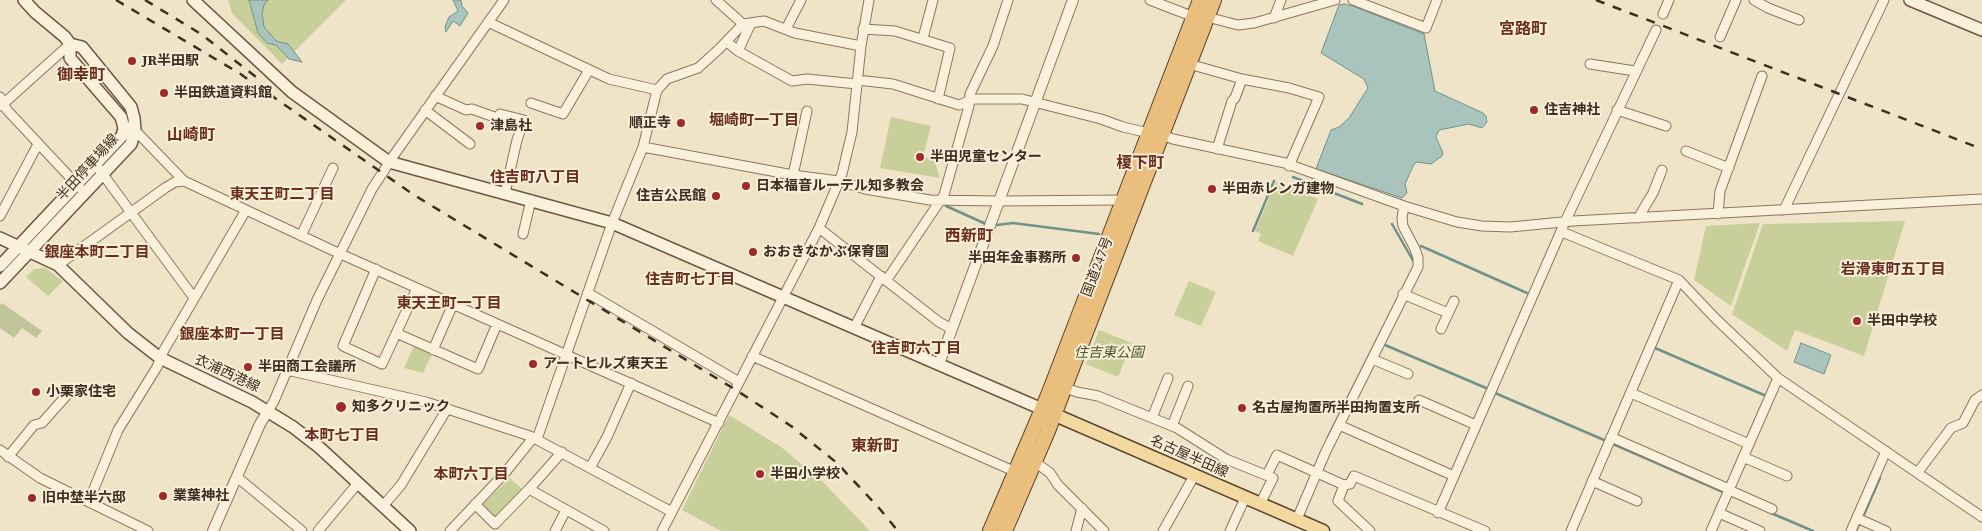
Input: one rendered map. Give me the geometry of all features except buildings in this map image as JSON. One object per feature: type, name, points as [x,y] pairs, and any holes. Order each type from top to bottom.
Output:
[{"type":"highway","name":"国道247号","points":[[1005,531],[1035,462],[1048,412],[1124,200],[1189,64],[1200,17],[1200,0]]},
{"type":"highway","name":"国道247号","points":[[990,531],[1016,472],[1048,412],[1064,387],[1200,17],[1214,0]]},
{"type":"main road","name":"半田停車場線","points":[[0,266],[96,165],[122,136],[124,128],[122,117],[70,58],[70,44],[65,37],[34,12],[24,0]]},
{"type":"main road","points":[[193,0],[292,92],[389,162],[612,223],[1048,412]]},
{"type":"main road","points":[[1910,0],[1982,30]]},
{"type":"main road","name":"半田停車場線","points":[[0,283],[86,194],[131,144],[135,130],[131,107],[82,47],[70,44]]},
{"type":"main road","name":"衣浦西港線","points":[[0,238],[58,265],[128,333],[160,358],[268,410],[320,448],[410,531]]},
{"type":"main road","name":"名古屋半田線","points":[[1048,412],[1324,531]]},
{"type":"street","points":[[213,531],[339,253],[372,189],[425,110],[504,0]]},
{"type":"street","points":[[716,0],[747,24]]},
{"type":"street","points":[[786,29],[801,0]]},
{"type":"street","points":[[662,531],[819,228],[842,174],[852,132],[863,29],[869,0]]},
{"type":"street","points":[[923,38],[932,0]]},
{"type":"street","points":[[854,328],[883,279],[941,200],[958,149],[972,88],[993,46],[1008,0]]},
{"type":"street","points":[[939,364],[1073,0]]},
{"type":"street","points":[[1150,0],[1200,17],[1238,25],[1274,18],[1335,0]]},
{"type":"street","points":[[1274,18],[1280,0]]},
{"type":"street","points":[[1353,0],[1426,28],[1437,0]]},
{"type":"street","points":[[1663,14],[1669,0]]},
{"type":"street","points":[[1720,37],[1736,0]]},
{"type":"street","points":[[1754,0],[1768,8],[1799,20]]},
{"type":"street","points":[[1784,210],[1884,0]]},
{"type":"street","points":[[450,531],[535,439],[612,223],[643,147],[657,90],[667,79],[698,68],[747,24],[764,21],[818,39],[861,46]]},
{"type":"street","points":[[488,22],[589,70],[620,82],[657,90]]},
{"type":"street","points":[[738,51],[747,24]]},
{"type":"street","points":[[863,29],[895,31],[923,38],[950,48],[938,99]]},
{"type":"street","points":[[1438,513],[1565,222],[1656,30]]},
{"type":"street","points":[[727,42],[738,51],[792,82],[807,79],[894,84],[959,105],[974,99],[1022,99],[1101,119],[1123,128],[1156,134],[1289,166],[1404,206],[1457,222],[1482,226],[1510,227],[1565,222],[1982,199]]},
{"type":"street","points":[[70,44],[2,102],[38,144],[86,194]]},
{"type":"street","points":[[1189,64],[1319,97],[1289,166]]},
{"type":"street","points":[[1590,64],[1635,71]]},
{"type":"street","points":[[531,103],[563,114],[589,70]]},
{"type":"street","points":[[1718,214],[1720,191],[1762,76]]},
{"type":"street","points":[[1217,149],[1232,101],[1242,79]]},
{"type":"street","points":[[435,96],[466,110],[472,109],[497,118],[500,114],[524,120],[517,140],[505,193]]},
{"type":"street","points":[[425,110],[470,144]]},
{"type":"street","points":[[1617,110],[1666,126]]},
{"type":"street","points":[[793,175],[807,111]]},
{"type":"street","points":[[122,117],[184,181],[301,236],[719,422]]},
{"type":"street","points":[[0,216],[38,144]]},
{"type":"street","points":[[643,147],[793,175],[839,181],[866,189],[941,200],[1124,200]]},
{"type":"street","points":[[1686,151],[1729,168]]},
{"type":"street","points":[[96,165],[194,298]]},
{"type":"street","points":[[301,236],[333,168]]},
{"type":"street","points":[[1638,218],[1653,193],[1662,170]]},
{"type":"street","points":[[58,265],[130,212],[175,182],[184,181]]},
{"type":"street","points":[[523,234],[532,200]]},
{"type":"street","points":[[1297,519],[1339,425],[1418,263],[1415,249],[1403,226],[1404,206]]},
{"type":"street","points":[[89,501],[118,430],[246,210]]},
{"type":"street","points":[[819,228],[939,322],[952,329]]},
{"type":"street","points":[[1562,232],[1679,280],[1715,318],[1778,378],[1982,517]]},
{"type":"street","points":[[376,269],[343,346],[382,364],[417,288]]},
{"type":"street","points":[[1571,531],[1679,280]]},
{"type":"street","points":[[588,293],[739,382]]},
{"type":"street","points":[[1404,294],[1448,313]]},
{"type":"street","points":[[1441,329],[1454,301]]},
{"type":"street","points":[[433,350],[453,304]]},
{"type":"street","points":[[396,333],[478,369],[497,324]]},
{"type":"street","points":[[752,356],[1016,472]]},
{"type":"street","points":[[1372,358],[1408,374]]},
{"type":"street","points":[[287,370],[426,402],[535,439],[672,512]]},
{"type":"street","points":[[1152,418],[1168,378]]},
{"type":"street","points":[[1711,531],[1778,378]]},
{"type":"street","points":[[590,468],[631,384]]},
{"type":"street","points":[[1172,426],[1188,386]]},
{"type":"street","points":[[1064,387],[1077,392],[1098,396],[1172,426],[1226,459],[1268,475],[1273,478],[1260,504]]},
{"type":"street","points":[[1631,393],[1748,444]]},
{"type":"street","points":[[1918,472],[1951,428],[1963,423],[1975,400],[1982,394]]},
{"type":"street","points":[[8,456],[34,425],[42,423],[66,396]]},
{"type":"street","points":[[1419,400],[1476,425]]},
{"type":"street","points":[[383,506],[401,486],[447,409]]},
{"type":"street","points":[[1339,425],[1454,476]]},
{"type":"street","points":[[1611,437],[1772,509]]},
{"type":"street","points":[[0,450],[40,478],[148,531]]},
{"type":"street","points":[[1851,531],[1886,451]]},
{"type":"street","points":[[475,504],[495,524],[562,452]]},
{"type":"street","points":[[1268,475],[1277,455],[1344,485],[1350,484],[1354,476],[1438,513],[1485,531]]},
{"type":"street","points":[[1743,457],[1787,476]]},
{"type":"street","points":[[1035,462],[1050,473],[1058,485],[1104,531]]},
{"type":"street","points":[[1163,531],[1194,476]]},
{"type":"street","points":[[237,477],[302,531]]},
{"type":"street","points":[[1592,481],[1637,501]]},
{"type":"street","points":[[318,531],[358,483]]},
{"type":"street","points":[[1344,485],[1338,501],[1370,531]]},
{"type":"street","points":[[529,489],[604,531]]},
{"type":"street","points":[[1230,531],[1245,498]]},
{"type":"street","points":[[1076,531],[1082,508]]},
{"type":"street","points":[[555,531],[566,510]]},
{"type":"street","points":[[1718,513],[1760,531]]},
{"type":"street","points":[[1857,518],[1886,531]]},
{"type":"green space","points":[[228,0],[346,0],[282,64],[232,13]]},
{"type":"green space","points":[[891,117],[931,126],[923,156],[934,160],[940,178],[880,168]]},
{"type":"green space","points":[[1276,182],[1318,199],[1293,256],[1258,241],[1261,234],[1255,231]]},
{"type":"green space","points":[[1905,221],[1864,356],[1795,330],[1787,351],[1732,314],[1763,224]]},
{"type":"green space","points":[[1760,223],[1731,306],[1694,280],[1706,226]]},
{"type":"green space","points":[[45,268],[63,281],[48,296],[26,277],[34,269]]},
{"type":"green space","points":[[1189,281],[1216,292],[1201,326],[1174,315]]},
{"type":"green space","points":[[2,303],[42,331],[36,338],[22,328],[14,338],[0,328],[0,305]]},
{"type":"green space","name":"住吉東公園","points":[[1099,330],[1132,343],[1118,377],[1086,364]]},
{"type":"green space","points":[[414,346],[432,354],[423,373],[404,368]]},
{"type":"green space","name":"半田小学校","points":[[729,415],[781,447],[823,482],[870,531],[721,531],[682,510]]},
{"type":"green space","points":[[510,478],[524,491],[496,520],[481,506]]},
{"type":"water","points":[[249,0],[268,0],[264,5],[262,14],[264,27],[276,41],[288,44],[302,62],[289,59],[276,45],[267,43],[258,33]]},
{"type":"water","points":[[453,0],[461,0],[462,6],[468,13],[460,26],[453,21],[446,32],[445,27],[449,17],[458,11]]},
{"type":"water","points":[[1344,4],[1424,34],[1435,91],[1486,116],[1487,122],[1482,128],[1469,124],[1439,130],[1436,137],[1443,153],[1442,156],[1431,164],[1417,162],[1414,164],[1405,184],[1407,193],[1402,198],[1316,169],[1331,130],[1339,127],[1349,118],[1368,88],[1364,79],[1321,53],[1339,5]]},
{"type":"water","points":[[1801,343],[1831,355],[1824,374],[1794,362]]},
{"type":"waterway","points":[[1293,177],[1362,204]]},
{"type":"waterway","points":[[1253,231],[1274,181]]},
{"type":"waterway","points":[[946,206],[986,224]]},
{"type":"waterway","points":[[997,225],[1013,223],[1099,234]]},
{"type":"waterway","points":[[1328,437],[1415,264],[1392,224]]},
{"type":"waterway","points":[[1421,246],[1527,293]]},
{"type":"waterway","points":[[1385,345],[1486,388]]},
{"type":"waterway","points":[[1655,348],[1764,395]]},
{"type":"waterway","points":[[1495,393],[1604,440]]},
{"type":"waterway","points":[[1613,444],[1723,492]]},
{"type":"waterway","points":[[1863,517],[1880,478]]},
{"type":"waterway","points":[[1771,513],[1813,531]]},
{"type":"waterway","points":[[1856,531],[1858,527]]},
{"type":"railway","points":[[116,0],[239,73],[414,195],[736,390],[791,426],[837,463],[898,531]]},
{"type":"railway","points":[[145,0],[201,34],[256,77]]},
{"type":"railway","points":[[1596,0],[1982,149]]},
{"type":"place","name":"JR半田駅","points":[[132,61]]},
{"type":"place","name":"半田鉄道資料館","points":[[164,93]]},
{"type":"place","name":"住吉神社","points":[[1534,110]]},
{"type":"place","name":"順正寺","points":[[681,123]]},
{"type":"place","name":"津島社","points":[[480,126]]},
{"type":"place","name":"半田児童センター","points":[[920,157]]},
{"type":"place","name":"日本福音ルーテル知多教会","points":[[746,186]]},
{"type":"place","name":"半田赤レンガ建物","points":[[1212,189]]},
{"type":"place","name":"住吉公民館","points":[[716,196]]},
{"type":"place","name":"おおきなかぶ保育園","points":[[753,252]]},
{"type":"place","name":"半田年金事務所","points":[[1076,258]]},
{"type":"place","name":"半田中学校","points":[[1857,321]]},
{"type":"place","name":"アートヒルズ東天王","points":[[533,364]]},
{"type":"place","name":"半田商工会議所","points":[[248,367]]},
{"type":"place","name":"小栗家住宅","points":[[36,392]]},
{"type":"place","name":"知多クリニック","points":[[341,407]]},
{"type":"place","name":"名古屋拘置所半田拘置支所","points":[[1242,408]]},
{"type":"place","name":"半田小学校","points":[[760,474]]},
{"type":"place","name":"業葉神社","points":[[163,496]]},
{"type":"place","name":"旧中埜半六邸","points":[[32,498]]},
{"type":"district","name":"宮路町","points":[[1523,30]]},
{"type":"district","name":"御幸町","points":[[81,76]]},
{"type":"district","name":"堀崎町一丁目","points":[[754,121]]},
{"type":"district","name":"山崎町","points":[[191,136]]},
{"type":"district","name":"榎下町","points":[[1140,164]]},
{"type":"district","name":"住吉町八丁目","points":[[535,178]]},
{"type":"district","name":"東天王町二丁目","points":[[282,195]]},
{"type":"district","name":"西新町","points":[[969,237]]},
{"type":"district","name":"銀座本町二丁目","points":[[97,253]]},
{"type":"district","name":"岩滑東町五丁目","points":[[1893,270]]},
{"type":"district","name":"住吉町七丁目","points":[[690,280]]},
{"type":"district","name":"東天王町一丁目","points":[[449,304]]},
{"type":"district","name":"銀座本町一丁目","points":[[232,335]]},
{"type":"district","name":"住吉町六丁目","points":[[916,349]]},
{"type":"district","name":"本町七丁目","points":[[342,436]]},
{"type":"district","name":"東新町","points":[[875,447]]},
{"type":"district","name":"本町六丁目","points":[[471,475]]}]
